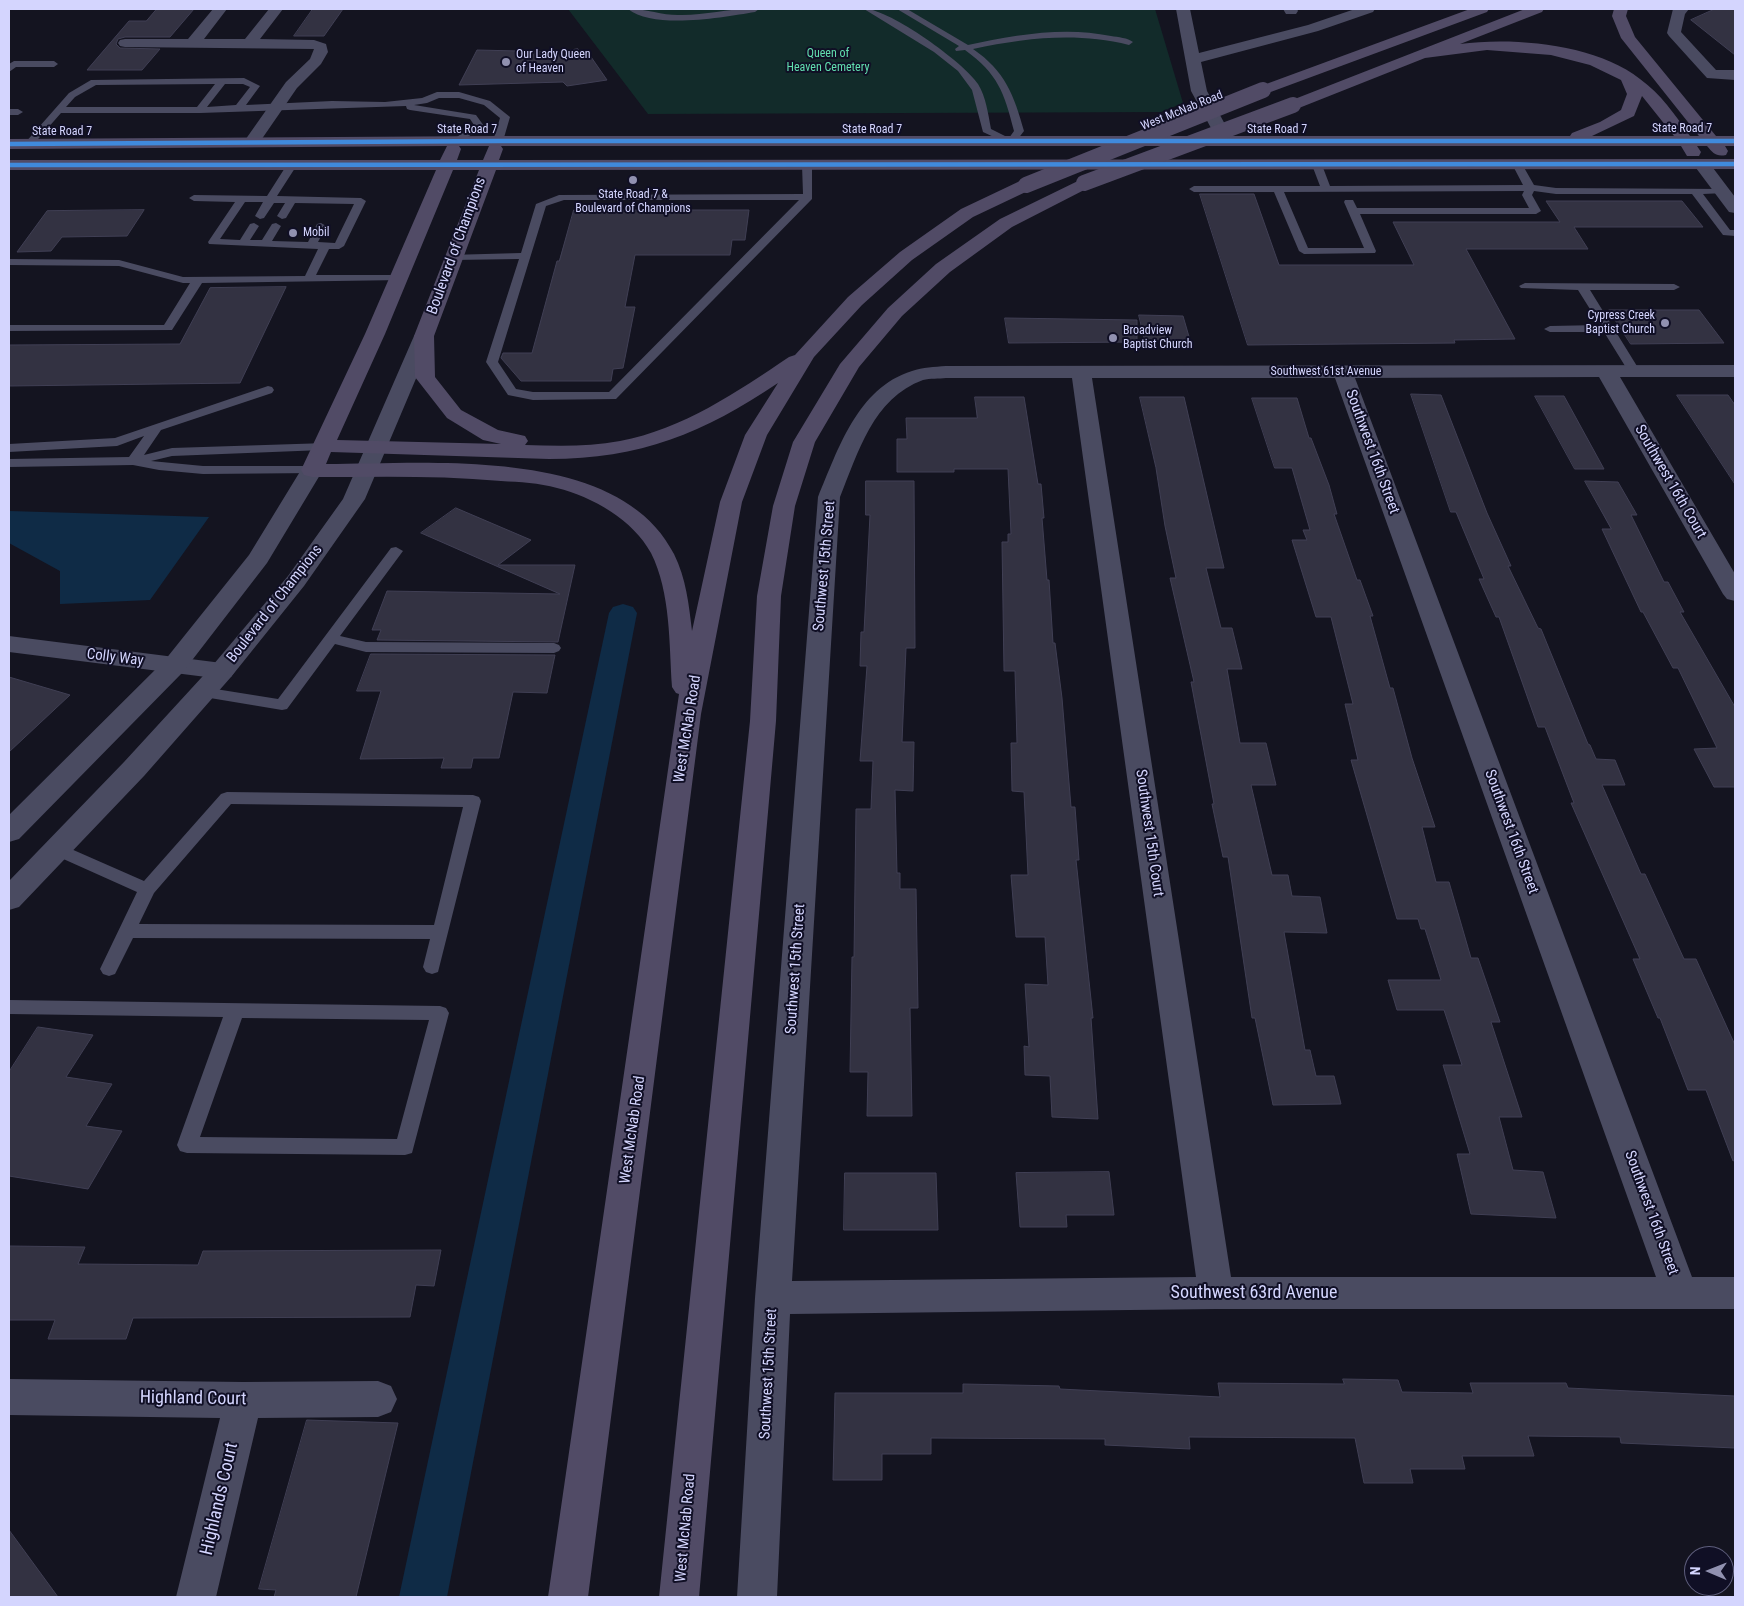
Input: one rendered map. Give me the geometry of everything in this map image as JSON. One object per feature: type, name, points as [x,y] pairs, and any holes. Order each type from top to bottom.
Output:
[{"type":"main road","name":"West McNab Road","points":[[568,1597],[688,714],[731,502],[756,434],[806,354],[856,301],[906,256],[967,213],[1026,185],[1263,90],[1482,9]]},
{"type":"main road","name":"West McNab Road","points":[[679,1597],[763,721],[769,596],[784,506],[804,442],[850,364],[895,312],[943,268],[1006,223],[1084,183],[1293,106],[1537,9]]},
{"type":"main road","points":[[1621,9],[1620,16],[1628,38],[1733,166]]},
{"type":"main road","points":[[1423,54],[1486,46],[1524,48],[1584,58],[1608,67],[1628,78],[1648,93],[1671,120],[1701,164]]},
{"type":"main road","points":[[1566,141],[1606,125],[1628,113],[1635,94],[1628,78]]},
{"type":"main road","points":[[457,141],[375,334],[312,470],[478,472],[529,476],[576,486],[615,504],[641,524],[663,554],[675,593],[688,714]]},
{"type":"main road","name":"State Road 7","points":[[9,144],[457,141],[1735,141]]},
{"type":"main road","name":"Boulevard of Champions","points":[[424,336],[498,141]]},
{"type":"main road","points":[[810,165],[975,152],[998,148],[1011,142]]},
{"type":"main road","points":[[9,165],[1701,164],[1733,166]]},
{"type":"main road","points":[[424,336],[425,378],[454,414],[491,435],[562,452]]},
{"type":"main road","points":[[323,446],[562,452],[603,450],[636,444],[675,432],[715,414],[736,402],[806,354]]},
{"type":"street","points":[[192,44],[220,9]]},
{"type":"street","points":[[250,44],[276,9]]},
{"type":"street","name":"West McNab Road","points":[[1183,9],[1199,92],[1226,141]]},
{"type":"street","points":[[1194,59],[1313,28],[1368,9]]},
{"type":"street","points":[[1682,9],[1678,12],[1674,34],[1712,75],[1735,75]]},
{"type":"street","points":[[125,43],[284,44],[302,49],[302,54],[291,70],[288,82],[291,85],[277,108],[251,143]]},
{"type":"street","points":[[1701,63],[1735,61]]},
{"type":"street","points":[[1701,164],[1735,208]]},
{"type":"street","name":"Boulevard of Champions","points":[[9,899],[222,671],[296,581],[354,499],[424,336]]},
{"type":"street","name":"Southwest 16th Court","points":[[1606,371],[1735,594]]},
{"type":"street","name":"Southwest 61st Avenue","points":[[917,376],[946,372],[1735,371]]},
{"type":"street","name":"Southwest 16th Street","points":[[1343,372],[1680,1293]]},
{"type":"street","name":"Southwest 15th Court","points":[[1081,373],[1216,1292]]},
{"type":"street","name":"Southwest 15th Street","points":[[757,1597],[773,1298],[829,497],[861,422],[878,400],[917,376]]},
{"type":"street","points":[[9,832],[174,666],[259,558],[312,470]]},
{"type":"street","name":"Colly Way","points":[[9,645],[222,671]]},
{"type":"street","name":"Southwest 63rd Avenue","points":[[773,1298],[1216,1292],[1735,1293]]},
{"type":"street","name":"Highland Court","points":[[9,1397],[243,1400],[378,1399]]},
{"type":"street","name":"Highlands Court","points":[[196,1597],[243,1400]]},
{"type":"lane","points":[[632,9],[667,17],[700,19],[755,9]]},
{"type":"lane","points":[[868,9],[940,54],[971,79],[981,100],[986,130],[1011,142],[1019,131],[1011,103],[994,71],[964,48],[901,9]]},
{"type":"lane","points":[[940,54],[1016,38],[1091,35],[1129,42]]},
{"type":"lane","points":[[9,69],[14,64],[54,64]]},
{"type":"lane","points":[[200,110],[222,81]]},
{"type":"lane","points":[[29,144],[72,95],[94,82],[244,81],[255,86],[238,108]]},
{"type":"lane","points":[[385,105],[424,101],[437,95],[459,95],[486,103],[505,117],[498,141]]},
{"type":"lane","points":[[59,110],[200,110],[332,104],[385,105],[473,116],[479,126],[457,141]]},
{"type":"lane","points":[[1352,211],[1536,211],[1528,195],[1530,188],[1517,164]]},
{"type":"lane","points":[[260,216],[292,165]]},
{"type":"lane","points":[[808,197],[564,197],[541,204],[492,362],[512,392],[533,396],[612,396],[808,197],[810,165]]},
{"type":"lane","points":[[1317,165],[1326,189]]},
{"type":"lane","points":[[1194,189],[1530,188],[1556,191],[1721,191]]},
{"type":"lane","points":[[1278,189],[1304,251],[1371,251],[1343,189]]},
{"type":"lane","points":[[1695,191],[1727,233],[1735,233]]},
{"type":"lane","points":[[194,198],[271,199],[332,204],[361,201],[339,246],[213,242],[242,199]]},
{"type":"lane","points":[[282,216],[292,200]]},
{"type":"lane","points":[[243,243],[254,226]]},
{"type":"lane","points":[[265,244],[276,226]]},
{"type":"lane","points":[[311,246],[321,226]]},
{"type":"lane","points":[[309,279],[325,246]]},
{"type":"lane","points":[[453,257],[525,256]]},
{"type":"lane","points":[[9,262],[119,263],[183,280],[399,278]]},
{"type":"lane","points":[[9,328],[168,328],[198,280]]},
{"type":"lane","points":[[1525,286],[1674,287]]},
{"type":"lane","points":[[1582,287],[1634,371]]},
{"type":"lane","points":[[1550,329],[1608,328]]},
{"type":"lane","points":[[9,448],[117,442],[268,390]]},
{"type":"lane","points":[[133,461],[157,427]]},
{"type":"lane","points":[[9,463],[133,461],[172,452],[323,446]]},
{"type":"lane","points":[[133,461],[163,468],[312,470]]},
{"type":"lane","points":[[203,692],[282,706],[396,551]]},
{"type":"lane","points":[[332,639],[366,647],[554,648]]},
{"type":"lane","points":[[110,969],[147,889],[227,798],[473,801],[432,966]]},
{"type":"lane","points":[[56,850],[147,889]]},
{"type":"lane","points":[[126,931],[441,932]]},
{"type":"lane","points":[[9,1007],[235,1010],[440,1013],[405,1147],[187,1145],[235,1010]]},
{"type":"green space","name":"Queen of Heaven Cemetery","points":[[568,9],[1155,9],[1183,103],[1161,112],[648,114]]},
{"type":"water","points":[[9,511],[209,517],[150,600],[60,604],[60,571],[9,543]]},
{"type":"building","points":[[157,9],[194,9],[170,37],[125,37],[118,39],[116,44],[120,48],[160,49],[142,70],[87,70],[129,21],[146,21]]},
{"type":"building","points":[[313,9],[343,9],[324,36],[294,36]]},
{"type":"building","points":[[1715,9],[1735,9],[1735,55],[1691,20]]},
{"type":"building","points":[[578,49],[582,55],[589,54],[607,80],[567,86],[563,82],[459,85],[477,50],[560,52]]},
{"type":"building","points":[[1200,194],[1254,194],[1279,265],[1414,265],[1393,222],[1560,222],[1546,201],[1682,201],[1703,227],[1574,227],[1588,249],[1466,249],[1515,339],[1454,340],[1455,343],[1248,345]]},
{"type":"building","points":[[144,210],[127,236],[62,237],[51,251],[17,252],[47,211]]},
{"type":"building","points":[[574,210],[749,210],[745,240],[732,240],[730,255],[635,255],[625,307],[635,307],[623,368],[613,369],[611,381],[521,381],[501,358],[503,353],[532,353],[557,261],[559,261]]},
{"type":"building","points":[[286,287],[240,383],[9,386],[9,345],[180,344],[210,288]]},
{"type":"building","points":[[1609,310],[1699,310],[1724,343],[1631,344]]},
{"type":"building","points":[[1139,315],[1183,316],[1190,340],[1145,340]]},
{"type":"building","points":[[1005,318],[1137,320],[1137,342],[1009,343]]},
{"type":"building","points":[[1411,394],[1441,395],[1487,513],[1511,566],[1508,566],[1538,628],[1541,629],[1588,744],[1596,759],[1615,760],[1625,785],[1602,785],[1641,874],[1645,874],[1684,959],[1696,959],[1735,1045],[1735,1160],[1733,1161],[1706,1090],[1688,1090],[1660,1018],[1658,1018],[1633,959],[1640,959],[1571,803],[1574,803],[1545,727],[1538,727],[1499,617],[1496,617],[1479,579],[1484,579],[1456,512],[1451,512]]},
{"type":"building","points":[[1677,395],[1728,395],[1735,405],[1735,484]]},
{"type":"building","points":[[1535,396],[1564,396],[1604,469],[1575,469]]},
{"type":"building","points":[[975,397],[1024,397],[1038,484],[1041,484],[1044,518],[1042,518],[1047,580],[1049,580],[1053,643],[1055,643],[1062,698],[1071,807],[1075,807],[1079,860],[1076,860],[1093,1018],[1091,1018],[1098,1119],[1052,1117],[1050,1076],[1025,1075],[1024,1046],[1029,1047],[1025,984],[1048,985],[1045,937],[1016,937],[1011,875],[1028,875],[1024,792],[1012,791],[1011,743],[1017,743],[1015,671],[1004,671],[1002,542],[1008,542],[1008,534],[1011,534],[1008,469],[954,469],[954,472],[897,472],[897,439],[907,439],[906,418],[977,418]]},
{"type":"building","points":[[1140,397],[1184,397],[1224,568],[1206,568],[1221,628],[1232,628],[1242,669],[1227,669],[1240,743],[1266,743],[1276,785],[1251,785],[1272,875],[1288,875],[1292,896],[1320,897],[1327,933],[1284,932],[1305,1050],[1310,1050],[1316,1076],[1334,1076],[1341,1104],[1273,1105],[1255,1018],[1252,1018],[1228,857],[1223,857],[1212,804],[1214,804],[1191,682],[1194,682],[1170,578],[1176,578],[1165,526],[1156,468]]},
{"type":"building","points":[[1252,398],[1297,398],[1309,438],[1311,438],[1329,485],[1337,514],[1334,514],[1357,580],[1360,580],[1373,616],[1370,616],[1390,688],[1393,688],[1412,758],[1435,827],[1422,827],[1436,882],[1449,882],[1471,958],[1478,958],[1500,1022],[1491,1022],[1522,1117],[1499,1117],[1513,1170],[1543,1172],[1556,1218],[1471,1214],[1457,1154],[1470,1154],[1443,1065],[1462,1065],[1444,1010],[1397,1010],[1388,980],[1441,980],[1425,929],[1421,929],[1418,919],[1397,919],[1351,760],[1358,760],[1345,704],[1353,704],[1331,617],[1316,617],[1292,540],[1307,540],[1303,530],[1310,530],[1292,468],[1275,468]]},
{"type":"building","points":[[866,481],[914,481],[915,648],[906,648],[902,742],[914,742],[913,791],[895,790],[897,873],[900,873],[900,889],[916,889],[918,1008],[910,1008],[912,1116],[867,1116],[868,1072],[850,1072],[856,809],[871,809],[873,761],[860,761],[867,666],[860,666],[861,632],[864,632],[870,515],[866,515]]},
{"type":"building","points":[[1585,481],[1618,482],[1637,515],[1631,515],[1664,582],[1668,582],[1684,612],[1680,612],[1735,707],[1735,787],[1714,787],[1694,749],[1717,748],[1678,668],[1673,668],[1643,612],[1641,612],[1602,529],[1611,529]]},
{"type":"building","points":[[456,508],[531,540],[498,565],[575,565],[558,642],[377,640],[381,630],[372,630],[387,591],[560,594],[421,533]]},
{"type":"building","points":[[371,654],[555,655],[547,693],[513,692],[499,758],[473,758],[471,768],[441,768],[444,758],[360,759],[381,691],[357,691]]},
{"type":"building","points":[[9,677],[70,695],[9,752]]},
{"type":"building","points":[[38,1027],[93,1035],[66,1077],[112,1084],[86,1126],[122,1131],[88,1189],[9,1176],[9,1072]]},
{"type":"building","points":[[1109,1172],[1114,1215],[1066,1215],[1067,1227],[1020,1227],[1016,1173]]},
{"type":"building","points":[[845,1173],[936,1173],[938,1230],[844,1230]]},
{"type":"building","points":[[9,1246],[85,1247],[78,1264],[198,1265],[203,1251],[441,1250],[434,1286],[416,1285],[410,1317],[133,1318],[126,1339],[48,1339],[55,1320],[9,1320]]},
{"type":"building","points":[[1343,1379],[1398,1380],[1402,1392],[1473,1393],[1470,1383],[1566,1383],[1568,1388],[1735,1396],[1735,1448],[1621,1443],[1620,1437],[1528,1436],[1534,1456],[1462,1456],[1465,1469],[1410,1469],[1413,1483],[1364,1483],[1355,1438],[1189,1437],[1190,1449],[1105,1445],[1105,1439],[931,1438],[931,1454],[882,1454],[882,1480],[833,1480],[835,1393],[963,1393],[963,1384],[1059,1386],[1060,1389],[1220,1397],[1218,1383],[1344,1384]]},
{"type":"building","points":[[307,1420],[398,1423],[356,1597],[274,1597],[276,1590],[259,1589]]},
{"type":"building","points":[[9,1530],[58,1597],[9,1597]]},
{"type":"waterway","points":[[423,1597],[623,613]]},
{"type":"cycle path","points":[[9,144],[498,141],[1735,141]]},
{"type":"cycle path","points":[[9,165],[1735,164]]},
{"type":"place","name":"Our Lady Queen of Heaven","points":[[506,62]]},
{"type":"place","name":"State Road 7 & Boulevard of Champions","points":[[633,180]]},
{"type":"place","name":"Mobil","points":[[293,233]]},
{"type":"place","name":"Cypress Creek Baptist Church","points":[[1665,323]]},
{"type":"place","name":"Broadview Baptist Church","points":[[1113,338]]}]
